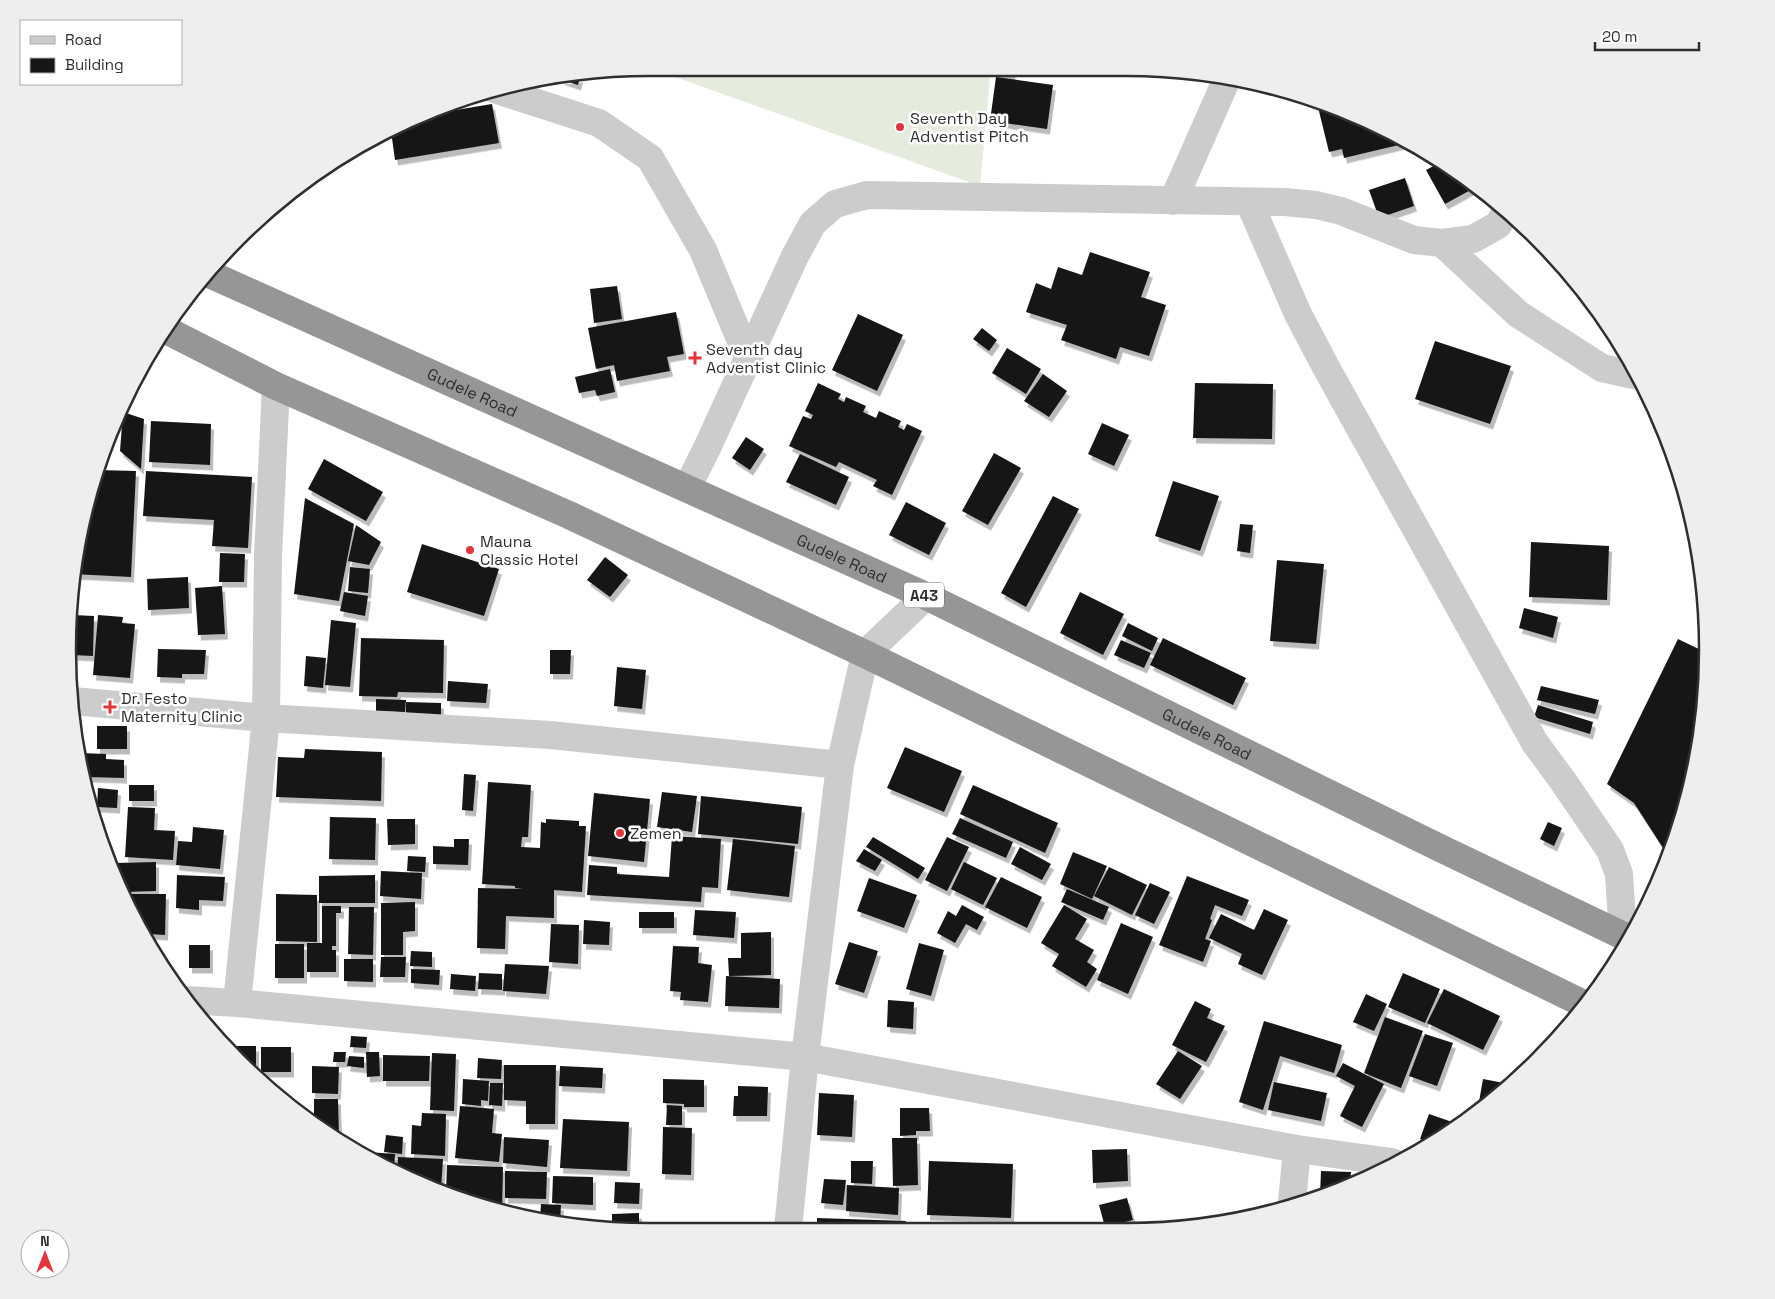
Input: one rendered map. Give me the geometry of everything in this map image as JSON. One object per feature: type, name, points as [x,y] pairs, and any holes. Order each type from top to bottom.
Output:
[{"type":"highway","name":"Gudele Road","points":[[215,277],[926,596],[1440,848],[1623,935]]},
{"type":"highway","points":[[172,333],[276,386],[569,514],[865,654],[1578,1001]]},
{"type":"street","points":[[1173,201],[1224,85]]},
{"type":"street","points":[[509,94],[599,123],[650,158],[703,250],[748,358]]},
{"type":"street","points":[[686,488],[707,448],[795,256],[813,222],[835,204],[867,196],[1249,202],[1316,205],[1341,211],[1414,240],[1442,243],[1472,239],[1498,225],[1502,218]]},
{"type":"street","points":[[1249,202],[1298,314],[1535,743],[1610,850],[1619,874],[1626,929]]},
{"type":"street","points":[[1442,243],[1518,314],[1602,368],[1628,374]]},
{"type":"street","points":[[237,1003],[266,718],[268,556],[276,386]]},
{"type":"street","name":"A43","points":[[865,654],[926,596]]},
{"type":"street","points":[[789,1223],[805,1057],[840,765],[865,654]]},
{"type":"street","points":[[79,702],[266,718],[550,735],[840,765]]},
{"type":"street","points":[[197,1001],[805,1057],[1297,1149],[1385,1161]]},
{"type":"street","points":[[1292,1197],[1297,1149]]},
{"type":"shaded area","name":"Seventh Day Adventist Pitch","points":[[672,76],[990,76],[980,186]]},
{"type":"building","points":[[996,77],[1053,85],[1047,129],[990,121]]},
{"type":"building","points":[[579,81],[578,85],[569,82]]},
{"type":"building","points":[[492,104],[499,143],[395,160],[392,137],[458,110]]},
{"type":"building","points":[[1319,110],[1379,135],[1398,145],[1344,158],[1342,149],[1329,152]]},
{"type":"building","points":[[1433,166],[1469,191],[1445,204],[1426,170]]},
{"type":"building","points":[[1405,178],[1414,206],[1379,218],[1369,190]]},
{"type":"building","points":[[1090,252],[1150,272],[1141,297],[1166,305],[1149,356],[1120,347],[1116,359],[1061,340],[1067,325],[1026,312],[1036,283],[1051,289],[1058,267],[1082,275]]},
{"type":"building","points":[[617,286],[622,319],[594,323],[590,289]]},
{"type":"building","points":[[676,312],[684,354],[667,357],[670,371],[617,381],[614,365],[596,369],[588,328]]},
{"type":"building","points":[[858,314],[903,335],[877,391],[832,370]]},
{"type":"building","points":[[982,328],[997,340],[989,351],[973,339]]},
{"type":"building","points":[[1435,341],[1511,366],[1490,424],[1415,399]]},
{"type":"building","points":[[1007,348],[1041,369],[1026,394],[992,373]]},
{"type":"building","points":[[610,369],[615,392],[597,396],[595,390],[579,393],[575,377]]},
{"type":"building","points":[[1043,374],[1067,391],[1049,417],[1024,401]]},
{"type":"building","points":[[818,383],[841,394],[838,399],[844,402],[846,397],[866,406],[863,412],[876,418],[879,411],[901,421],[898,427],[904,430],[907,424],[922,431],[892,495],[873,486],[877,480],[839,462],[836,467],[789,446],[803,416],[811,419],[813,415],[805,411]]},
{"type":"building","points":[[1195,383],[1273,384],[1272,439],[1193,438]]},
{"type":"building","points":[[127,413],[144,419],[141,469],[120,451],[122,426]]},
{"type":"building","points":[[151,421],[211,424],[210,465],[149,462]]},
{"type":"building","points":[[1102,423],[1129,435],[1114,466],[1088,454]]},
{"type":"building","points":[[746,437],[764,449],[750,470],[732,458]]},
{"type":"building","points":[[994,453],[1021,468],[988,525],[962,511]]},
{"type":"building","points":[[800,454],[849,477],[836,505],[786,482]]},
{"type":"building","points":[[324,459],[383,492],[366,521],[308,489]]},
{"type":"building","points":[[105,470],[136,471],[131,577],[81,574],[87,538]]},
{"type":"building","points":[[146,471],[252,477],[248,548],[212,546],[214,520],[143,516]]},
{"type":"building","points":[[1173,481],[1219,496],[1200,551],[1155,536]]},
{"type":"building","points":[[1053,496],[1079,509],[1026,607],[1001,593]]},
{"type":"building","points":[[305,498],[354,524],[339,601],[294,594]]},
{"type":"building","points":[[906,502],[946,523],[929,555],[889,535]]},
{"type":"building","points":[[1240,524],[1253,525],[1250,553],[1237,551]]},
{"type":"building","points":[[356,525],[381,542],[369,565],[348,561]]},
{"type":"building","points":[[1531,542],[1609,546],[1607,600],[1529,597]]},
{"type":"building","points":[[422,544],[499,569],[484,616],[407,592]]},
{"type":"building","points":[[220,553],[245,554],[244,582],[219,582]]},
{"type":"building","points":[[605,557],[628,575],[610,597],[587,580]]},
{"type":"building","points":[[1277,560],[1324,564],[1316,644],[1270,641]]},
{"type":"building","points":[[350,567],[370,569],[368,593],[348,591]]},
{"type":"building","points":[[188,577],[189,608],[148,610],[147,579]]},
{"type":"building","points":[[222,586],[225,634],[198,635],[195,588]]},
{"type":"building","points":[[344,592],[368,596],[365,616],[340,611]]},
{"type":"building","points":[[1080,592],[1124,614],[1103,655],[1060,633]]},
{"type":"building","points":[[1524,608],[1558,617],[1553,638],[1519,628]]},
{"type":"building","points":[[77,615],[94,616],[93,656],[76,655]]},
{"type":"building","points":[[98,615],[123,617],[122,623],[135,624],[130,678],[93,675]]},
{"type":"building","points":[[331,620],[356,623],[350,687],[325,685]]},
{"type":"building","points":[[1128,623],[1158,638],[1152,651],[1122,636]]},
{"type":"building","points":[[361,638],[444,640],[443,693],[398,692],[397,697],[359,696]]},
{"type":"building","points":[[1163,638],[1246,678],[1233,705],[1150,665]]},
{"type":"building","points":[[1678,639],[1699,649],[1698,687],[1688,761],[1679,798],[1663,848],[1634,803],[1607,784]]},
{"type":"building","points":[[1121,640],[1151,653],[1144,668],[1114,655]]},
{"type":"building","points":[[158,649],[206,650],[204,674],[182,674],[182,678],[157,677]]},
{"type":"building","points":[[550,650],[571,650],[570,674],[550,674]]},
{"type":"building","points":[[306,656],[326,658],[323,688],[304,686]]},
{"type":"building","points":[[617,667],[646,670],[642,709],[614,706]]},
{"type":"building","points":[[448,681],[488,684],[486,703],[447,701]]},
{"type":"building","points":[[1541,686],[1599,700],[1595,714],[1537,700]]},
{"type":"building","points":[[376,699],[406,700],[405,712],[376,711]]},
{"type":"building","points":[[406,702],[441,703],[441,717],[406,716]]},
{"type":"building","points":[[1538,705],[1593,722],[1590,734],[1534,717]]},
{"type":"building","points":[[97,726],[127,726],[127,749],[97,749]]},
{"type":"building","points":[[905,747],[962,771],[944,812],[887,788]]},
{"type":"building","points":[[305,749],[382,752],[381,801],[276,797],[278,757],[304,758]]},
{"type":"building","points":[[86,753],[106,754],[106,759],[124,760],[124,778],[91,777]]},
{"type":"building","points":[[464,774],[476,775],[473,811],[462,810]]},
{"type":"building","points":[[488,782],[531,785],[528,837],[522,837],[521,847],[540,848],[541,822],[546,823],[546,819],[579,821],[579,826],[586,826],[582,892],[554,890],[554,918],[506,916],[505,949],[477,948],[478,888],[523,889],[515,888],[515,886],[482,884]]},
{"type":"building","points":[[129,785],[154,785],[154,801],[129,801]]},
{"type":"building","points":[[973,785],[1058,823],[1045,853],[960,814]]},
{"type":"building","points":[[98,788],[118,790],[117,808],[99,807]]},
{"type":"building","points":[[662,792],[697,796],[692,832],[657,827]]},
{"type":"building","points":[[594,793],[650,799],[644,862],[588,856]]},
{"type":"building","points":[[701,796],[802,807],[798,844],[698,834]]},
{"type":"building","points":[[128,807],[155,808],[154,830],[175,831],[173,860],[125,857]]},
{"type":"building","points":[[330,817],[376,818],[375,860],[329,859]]},
{"type":"building","points":[[960,818],[1013,842],[1006,858],[952,834]]},
{"type":"building","points":[[387,819],[415,819],[415,844],[388,845]]},
{"type":"building","points":[[1548,822],[1562,828],[1554,846],[1540,839]]},
{"type":"building","points":[[193,827],[224,830],[220,869],[176,865],[178,841],[192,842]]},
{"type":"building","points":[[672,836],[721,839],[718,888],[702,887],[701,902],[587,895],[589,865],[617,867],[617,874],[669,877]]},
{"type":"building","points":[[873,837],[925,868],[918,879],[866,847]]},
{"type":"building","points":[[947,837],[969,847],[947,891],[925,880]]},
{"type":"building","points":[[454,839],[469,839],[468,865],[433,864],[433,846],[454,847]]},
{"type":"building","points":[[733,839],[795,846],[789,897],[727,890]]},
{"type":"building","points":[[1020,847],[1051,864],[1042,880],[1011,864]]},
{"type":"building","points":[[864,849],[882,860],[875,871],[856,861]]},
{"type":"building","points":[[1073,852],[1107,866],[1092,899],[1060,884]]},
{"type":"building","points":[[408,856],[426,857],[425,872],[407,871]]},
{"type":"building","points":[[156,862],[156,891],[130,892],[118,863]]},
{"type":"building","points":[[964,862],[997,878],[983,905],[951,889]]},
{"type":"building","points":[[1109,867],[1147,885],[1132,915],[1094,896]]},
{"type":"building","points":[[381,871],[422,873],[421,899],[380,896]]},
{"type":"building","points":[[177,875],[225,877],[223,901],[199,900],[199,910],[176,908]]},
{"type":"building","points":[[375,875],[375,903],[319,903],[319,876]]},
{"type":"building","points":[[1187,876],[1249,900],[1242,916],[1215,905],[1205,939],[1211,941],[1203,962],[1159,945]]},
{"type":"building","points":[[1001,877],[1042,897],[1027,928],[985,907]]},
{"type":"building","points":[[869,878],[917,895],[904,928],[857,911]]},
{"type":"building","points":[[1150,883],[1170,892],[1154,924],[1135,915]]},
{"type":"building","points":[[1067,889],[1109,907],[1103,920],[1061,902]]},
{"type":"building","points":[[131,894],[166,894],[165,935],[152,934]]},
{"type":"building","points":[[276,894],[317,895],[317,942],[276,941]]},
{"type":"building","points":[[415,902],[415,931],[403,932],[403,955],[381,955],[381,903]]},
{"type":"building","points":[[962,905],[984,917],[977,930],[966,924],[955,943],[937,933],[948,911],[956,916]]},
{"type":"building","points":[[1064,905],[1087,919],[1075,939],[1094,950],[1087,962],[1097,969],[1086,987],[1052,966],[1059,954],[1041,943]]},
{"type":"building","points":[[322,906],[341,906],[341,913],[336,913],[336,946],[332,946],[332,950],[336,950],[336,972],[307,972],[307,943],[322,943]]},
{"type":"building","points":[[349,907],[374,907],[373,955],[348,954]]},
{"type":"building","points":[[1264,909],[1288,920],[1262,975],[1238,964],[1242,954],[1209,938],[1221,914],[1254,930]]},
{"type":"building","points":[[695,910],[736,912],[734,938],[693,935]]},
{"type":"building","points":[[639,912],[674,912],[674,928],[639,928]]},
{"type":"building","points":[[584,920],[610,922],[609,945],[583,944]]},
{"type":"building","points":[[1121,923],[1153,937],[1128,994],[1097,980]]},
{"type":"building","points":[[551,924],[579,925],[578,964],[549,962]]},
{"type":"building","points":[[771,932],[771,975],[729,976],[728,958],[741,958],[741,933]]},
{"type":"building","points":[[849,942],[878,951],[864,993],[835,984]]},
{"type":"building","points":[[919,943],[944,950],[931,996],[906,989]]},
{"type":"building","points":[[275,944],[304,944],[304,978],[275,978]]},
{"type":"building","points":[[189,945],[210,945],[210,968],[189,968]]},
{"type":"building","points":[[673,946],[699,947],[698,963],[712,965],[708,1002],[680,1000],[681,992],[670,991]]},
{"type":"building","points":[[411,951],[432,952],[432,967],[410,966]]},
{"type":"building","points":[[381,957],[406,957],[405,977],[380,977]]},
{"type":"building","points":[[344,959],[373,959],[373,982],[344,981]]},
{"type":"building","points":[[505,964],[549,966],[546,994],[503,991]]},
{"type":"building","points":[[411,969],[440,970],[439,985],[411,983]]},
{"type":"building","points":[[479,973],[502,974],[502,990],[478,989]]},
{"type":"building","points":[[1403,973],[1440,989],[1425,1023],[1388,1007]]},
{"type":"building","points":[[451,974],[476,976],[475,991],[450,989]]},
{"type":"building","points":[[726,976],[780,979],[779,1008],[725,1006]]},
{"type":"building","points":[[1444,989],[1500,1016],[1483,1050],[1427,1023]]},
{"type":"building","points":[[1366,994],[1387,1004],[1374,1031],[1353,1022]]},
{"type":"building","points":[[888,1000],[914,1002],[913,1029],[887,1027]]},
{"type":"building","points":[[1195,1001],[1211,1009],[1207,1018],[1225,1026],[1206,1062],[1172,1045]]},
{"type":"building","points":[[1385,1017],[1423,1031],[1401,1088],[1364,1073]]},
{"type":"building","points":[[1264,1021],[1342,1045],[1334,1073],[1280,1056],[1263,1110],[1239,1102]]},
{"type":"building","points":[[1425,1034],[1453,1043],[1437,1086],[1409,1076]]},
{"type":"building","points":[[351,1036],[367,1037],[366,1048],[350,1047]]},
{"type":"building","points":[[236,1046],[256,1046],[256,1066]]},
{"type":"building","points":[[261,1047],[291,1047],[291,1072],[263,1072],[261,1070]]},
{"type":"building","points":[[1178,1051],[1202,1066],[1180,1099],[1156,1084]]},
{"type":"building","points":[[334,1052],[346,1052],[345,1062],[333,1062]]},
{"type":"building","points":[[366,1052],[379,1052],[380,1076],[367,1077]]},
{"type":"building","points":[[432,1053],[456,1054],[454,1111],[430,1110]]},
{"type":"building","points":[[383,1055],[430,1056],[429,1081],[383,1081]]},
{"type":"building","points":[[349,1056],[364,1057],[364,1068],[347,1066]]},
{"type":"building","points":[[478,1058],[502,1060],[501,1079],[477,1078]]},
{"type":"building","points":[[1343,1063],[1384,1084],[1362,1127],[1340,1116],[1355,1086],[1336,1076]]},
{"type":"building","points":[[504,1065],[556,1065],[555,1124],[526,1124],[526,1101],[504,1100]]},
{"type":"building","points":[[312,1066],[339,1067],[338,1094],[312,1093]]},
{"type":"building","points":[[560,1066],[603,1068],[602,1088],[559,1086]]},
{"type":"building","points":[[463,1079],[489,1081],[488,1101],[481,1100],[481,1106],[462,1104]]},
{"type":"building","points":[[663,1079],[704,1080],[704,1107],[684,1107],[684,1104],[663,1103]]},
{"type":"building","points":[[1483,1079],[1500,1082],[1479,1100]]},
{"type":"building","points":[[1274,1082],[1327,1093],[1321,1121],[1268,1110]]},
{"type":"building","points":[[490,1083],[503,1083],[502,1106],[489,1105]]},
{"type":"building","points":[[738,1086],[768,1087],[767,1116],[733,1116],[734,1096],[738,1096]]},
{"type":"building","points":[[819,1093],[854,1095],[852,1137],[817,1135]]},
{"type":"building","points":[[314,1099],[338,1099],[339,1131],[331,1126],[314,1114]]},
{"type":"building","points":[[667,1105],[682,1106],[682,1125],[666,1125]]},
{"type":"building","points":[[460,1106],[494,1109],[492,1133],[502,1134],[499,1162],[455,1158]]},
{"type":"building","points":[[900,1108],[929,1108],[930,1131],[916,1131],[916,1135],[900,1136]]},
{"type":"building","points":[[422,1113],[446,1114],[445,1156],[411,1154],[412,1125],[421,1126]]},
{"type":"building","points":[[1429,1114],[1450,1121],[1422,1140],[1420,1139]]},
{"type":"building","points":[[563,1119],[629,1122],[627,1171],[560,1168]]},
{"type":"building","points":[[663,1127],[692,1128],[691,1175],[662,1174]]},
{"type":"building","points":[[386,1135],[403,1137],[402,1154],[384,1152]]},
{"type":"building","points":[[504,1137],[549,1140],[547,1167],[503,1163]]},
{"type":"building","points":[[892,1138],[917,1138],[918,1185],[893,1186]]},
{"type":"building","points":[[1127,1149],[1128,1181],[1093,1183],[1092,1150]]},
{"type":"building","points":[[375,1153],[395,1154],[394,1163]]},
{"type":"building","points":[[398,1157],[443,1159],[441,1183],[430,1179],[398,1165]]},
{"type":"building","points":[[851,1161],[873,1161],[872,1184],[851,1183]]},
{"type":"building","points":[[929,1161],[1013,1164],[1011,1218],[927,1215]]},
{"type":"building","points":[[447,1165],[503,1167],[502,1203],[446,1185]]},
{"type":"building","points":[[505,1171],[547,1172],[546,1199],[505,1198]]},
{"type":"building","points":[[1321,1171],[1351,1172],[1351,1176],[1320,1188]]},
{"type":"building","points":[[553,1176],[593,1177],[593,1205],[552,1203]]},
{"type":"building","points":[[824,1179],[846,1180],[843,1205],[821,1203]]},
{"type":"building","points":[[615,1182],[640,1183],[639,1204],[614,1203]]},
{"type":"building","points":[[847,1185],[899,1188],[898,1215],[846,1211]]},
{"type":"building","points":[[1127,1198],[1133,1220],[1121,1223],[1104,1223],[1099,1205]]},
{"type":"building","points":[[541,1204],[561,1205],[560,1216],[540,1212]]},
{"type":"building","points":[[639,1213],[639,1223],[612,1222],[612,1214]]},
{"type":"building","points":[[817,1218],[906,1221],[906,1223],[817,1223]]},
{"type":"place","name":"Seventh Day Adventist Pitch","points":[[900,127]]},
{"type":"place","name":"Seventh day Adventist Clinic","points":[[695,358]]},
{"type":"place","name":"Mauna Classic Hotel","points":[[470,550]]},
{"type":"place","name":"Dr. Festo Maternity Clinic","points":[[110,707]]},
{"type":"place","name":"Zemen","points":[[620,833]]}]
